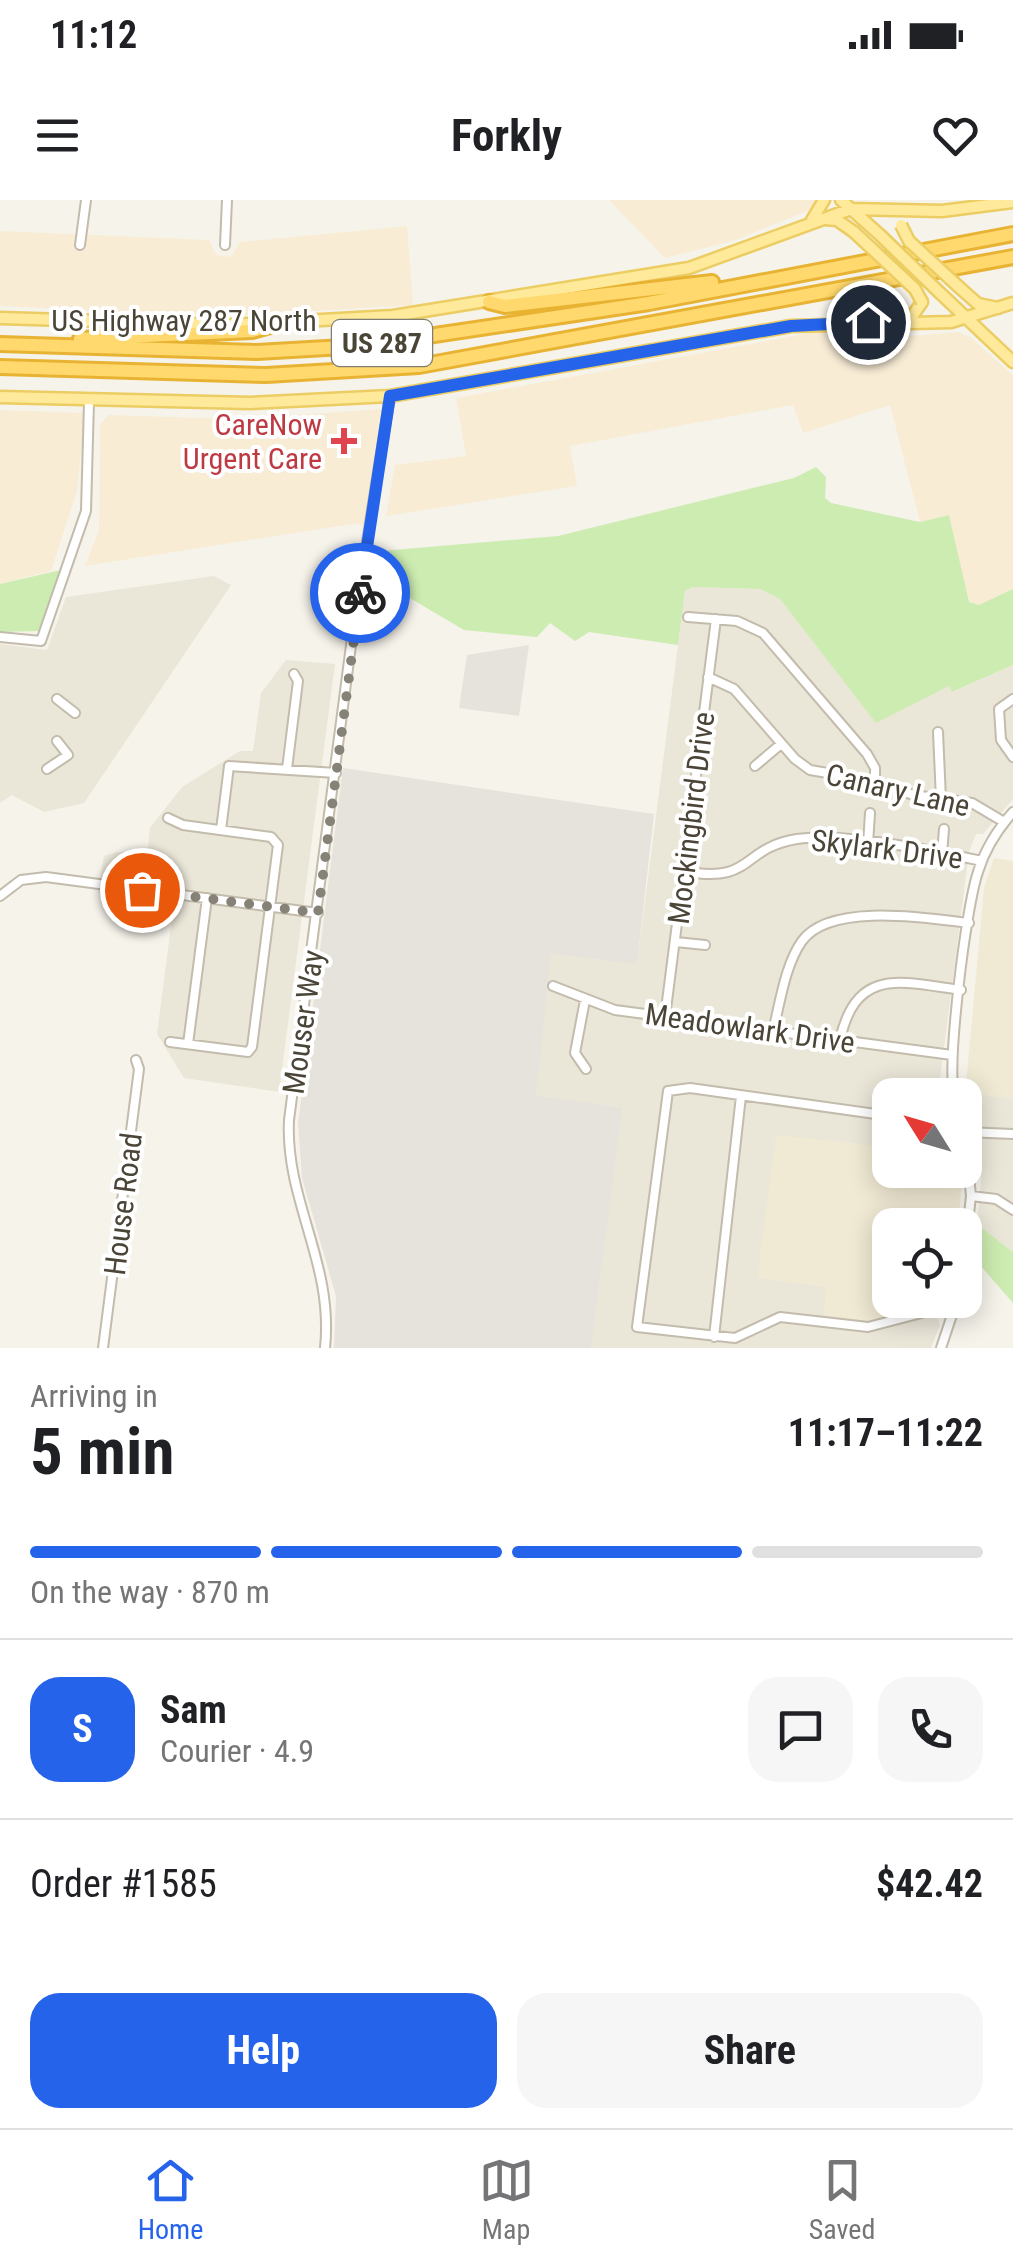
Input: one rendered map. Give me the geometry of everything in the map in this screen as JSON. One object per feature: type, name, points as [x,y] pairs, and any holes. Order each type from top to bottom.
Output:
[{"type":"highway","name":"US 287","points":[[0,342],[240,352],[361,346],[595,312],[1013,234]]},
{"type":"highway","name":"US 287","points":[[0,367],[246,375],[387,369],[1013,256]]},
{"type":"highway","points":[[489,302],[505,306],[759,280]]},
{"type":"highway","points":[[0,342],[252,330],[281,324]]},
{"type":"main road","points":[[811,221],[824,200]]},
{"type":"main road","points":[[841,200],[1013,362]]},
{"type":"main road","name":"US Highway 287 North","points":[[0,318],[281,324],[393,316],[689,268],[851,209],[926,210],[1013,202]]},
{"type":"main road","points":[[926,210],[909,214],[901,225],[909,241],[978,304],[1008,305]]},
{"type":"main road","points":[[811,221],[837,220],[915,289],[922,302],[913,315],[895,322]]},
{"type":"main road","points":[[0,397],[251,403],[390,396],[791,326],[967,319],[1008,305]]},
{"type":"main road","points":[[995,346],[990,323],[1008,305]]},
{"type":"street","points":[[80,245],[86,200]]},
{"type":"street","points":[[226,200],[226,246]]},
{"type":"street","name":"Mouser Way","points":[[324,1348],[325,1282],[288,1144],[352,630],[390,396]]},
{"type":"street","points":[[0,637],[41,641],[86,511],[89,402]]},
{"type":"street","points":[[688,617],[753,627],[770,639],[867,754],[875,768],[874,781]]},
{"type":"street","name":"Mockingbird Drive","points":[[666,1017],[716,619]]},
{"type":"street","points":[[287,768],[298,681],[294,674]]},
{"type":"street","name":"Canary Lane","points":[[708,677],[734,689],[781,744],[810,770],[874,781],[913,796],[972,804],[1004,822]]},
{"type":"street","points":[[57,699],[75,713]]},
{"type":"street","points":[[1013,699],[998,709],[1001,740],[1013,757]]},
{"type":"street","points":[[938,732],[941,799]]},
{"type":"street","points":[[47,769],[68,756],[56,741]]},
{"type":"street","points":[[755,766],[781,744]]},
{"type":"street","points":[[221,830],[229,766],[336,774]]},
{"type":"street","points":[[953,1078],[952,1055],[969,923],[982,861],[1013,812]]},
{"type":"street","points":[[868,844],[870,813]]},
{"type":"street","points":[[168,818],[178,824],[276,840],[248,1052],[170,1042]]},
{"type":"street","points":[[942,854],[944,830]]},
{"type":"street","name":"Skylark Drive","points":[[684,871],[728,875],[763,850],[798,838],[982,861]]},
{"type":"street","points":[[0,896],[13,884],[36,876],[318,913]]},
{"type":"street","points":[[188,1044],[207,898]]},
{"type":"street","points":[[773,1031],[796,950],[816,927],[869,917],[969,923]]},
{"type":"street","points":[[676,942],[705,945]]},
{"type":"street","points":[[840,1040],[853,1003],[875,985],[898,982],[961,990]]},
{"type":"street","name":"Meadowlark Drive","points":[[552,986],[615,1010],[952,1055]]},
{"type":"street","points":[[585,1000],[575,1053],[586,1069]]},
{"type":"street","name":"House Road","points":[[103,1348],[126,1193],[139,1070],[136,1060]]},
{"type":"street","points":[[872,1114],[690,1088],[668,1091],[637,1327],[743,1336],[780,1317],[868,1327],[902,1318]]},
{"type":"street","points":[[714,1336],[741,1096]]},
{"type":"street","points":[[982,1133],[1013,1134]]},
{"type":"street","points":[[970,1208],[971,1188]]},
{"type":"street","points":[[972,1196],[996,1199],[1013,1210]]},
{"type":"street","points":[[941,1348],[952,1318]]},
{"type":"shaded area","points":[[609,200],[820,200],[817,207],[733,241],[665,258]]},
{"type":"shaded area","points":[[407,226],[413,305],[216,317],[0,306],[0,231],[209,240],[216,255],[231,257],[240,242]]},
{"type":"shaded area","points":[[958,332],[970,337],[1013,375],[1013,589],[998,600],[979,605],[968,602],[949,515],[920,522],[890,405],[803,433],[793,405],[570,446],[577,486],[386,516],[395,465],[466,456],[456,398],[810,333],[910,336]]},
{"type":"shaded area","points":[[381,409],[365,525],[85,566],[99,530],[100,424],[109,415],[238,419]]},
{"type":"shaded area","points":[[0,410],[85,413],[77,491],[51,571],[0,584]]},
{"type":"shaded area","points":[[214,576],[231,585],[84,803],[44,812],[12,795],[0,803],[0,644],[47,650],[66,597]]},
{"type":"shaded area","points":[[693,587],[760,589],[780,599],[876,722],[949,686],[953,692],[1013,665],[1013,799],[983,834],[976,834],[969,852],[940,1078],[872,1078],[872,1155],[758,1277],[827,1287],[824,1315],[889,1320],[937,1318],[940,1325],[931,1348],[591,1348],[621,1108],[535,1095],[551,952],[637,963],[685,591]]},
{"type":"shaded area","points":[[529,645],[519,716],[459,708],[467,655]]},
{"type":"shaded area","points":[[286,660],[335,664],[279,1092],[184,1078],[157,1034],[174,903],[98,893],[104,856],[117,852],[147,855],[150,828],[182,787],[240,751],[253,751],[261,693]]},
{"type":"shaded area","points":[[343,768],[654,814],[637,964],[551,953],[536,1095],[622,1108],[591,1348],[334,1348],[336,1296],[302,1178],[298,1124]]},
{"type":"shaded area","points":[[994,858],[1013,861],[1013,1099],[982,1094],[982,1078],[967,1078],[984,888]]},
{"type":"shaded area","points":[[982,1094],[1013,1099],[1013,1252],[982,1228],[982,1208],[978,1208]]},
{"type":"shaded area","points":[[776,1135],[872,1145],[872,1188],[961,1188],[960,1208],[872,1208],[872,1318],[889,1318],[874,1322],[824,1315],[826,1287],[757,1278]]},
{"type":"green space","points":[[816,467],[826,477],[825,498],[831,503],[920,522],[949,515],[969,602],[979,605],[1013,589],[1013,665],[952,692],[949,686],[876,723],[780,599],[760,589],[693,587],[685,591],[678,645],[589,632],[575,641],[550,623],[537,637],[464,630],[376,578],[381,551],[558,536],[794,478]]},
{"type":"green space","points":[[61,570],[39,631],[0,632],[0,584]]},
{"type":"green space","points":[[982,1228],[1013,1252],[1013,1303],[982,1267]]},
{"type":"way so far","points":[[142,890],[318,913],[352,630],[360,593]]},
{"type":"place","name":"CareNow Urgent Care","points":[[344,441]]},
{"type":"route","points":[[360,593],[390,396],[603,362],[791,326],[868,322]]}]
